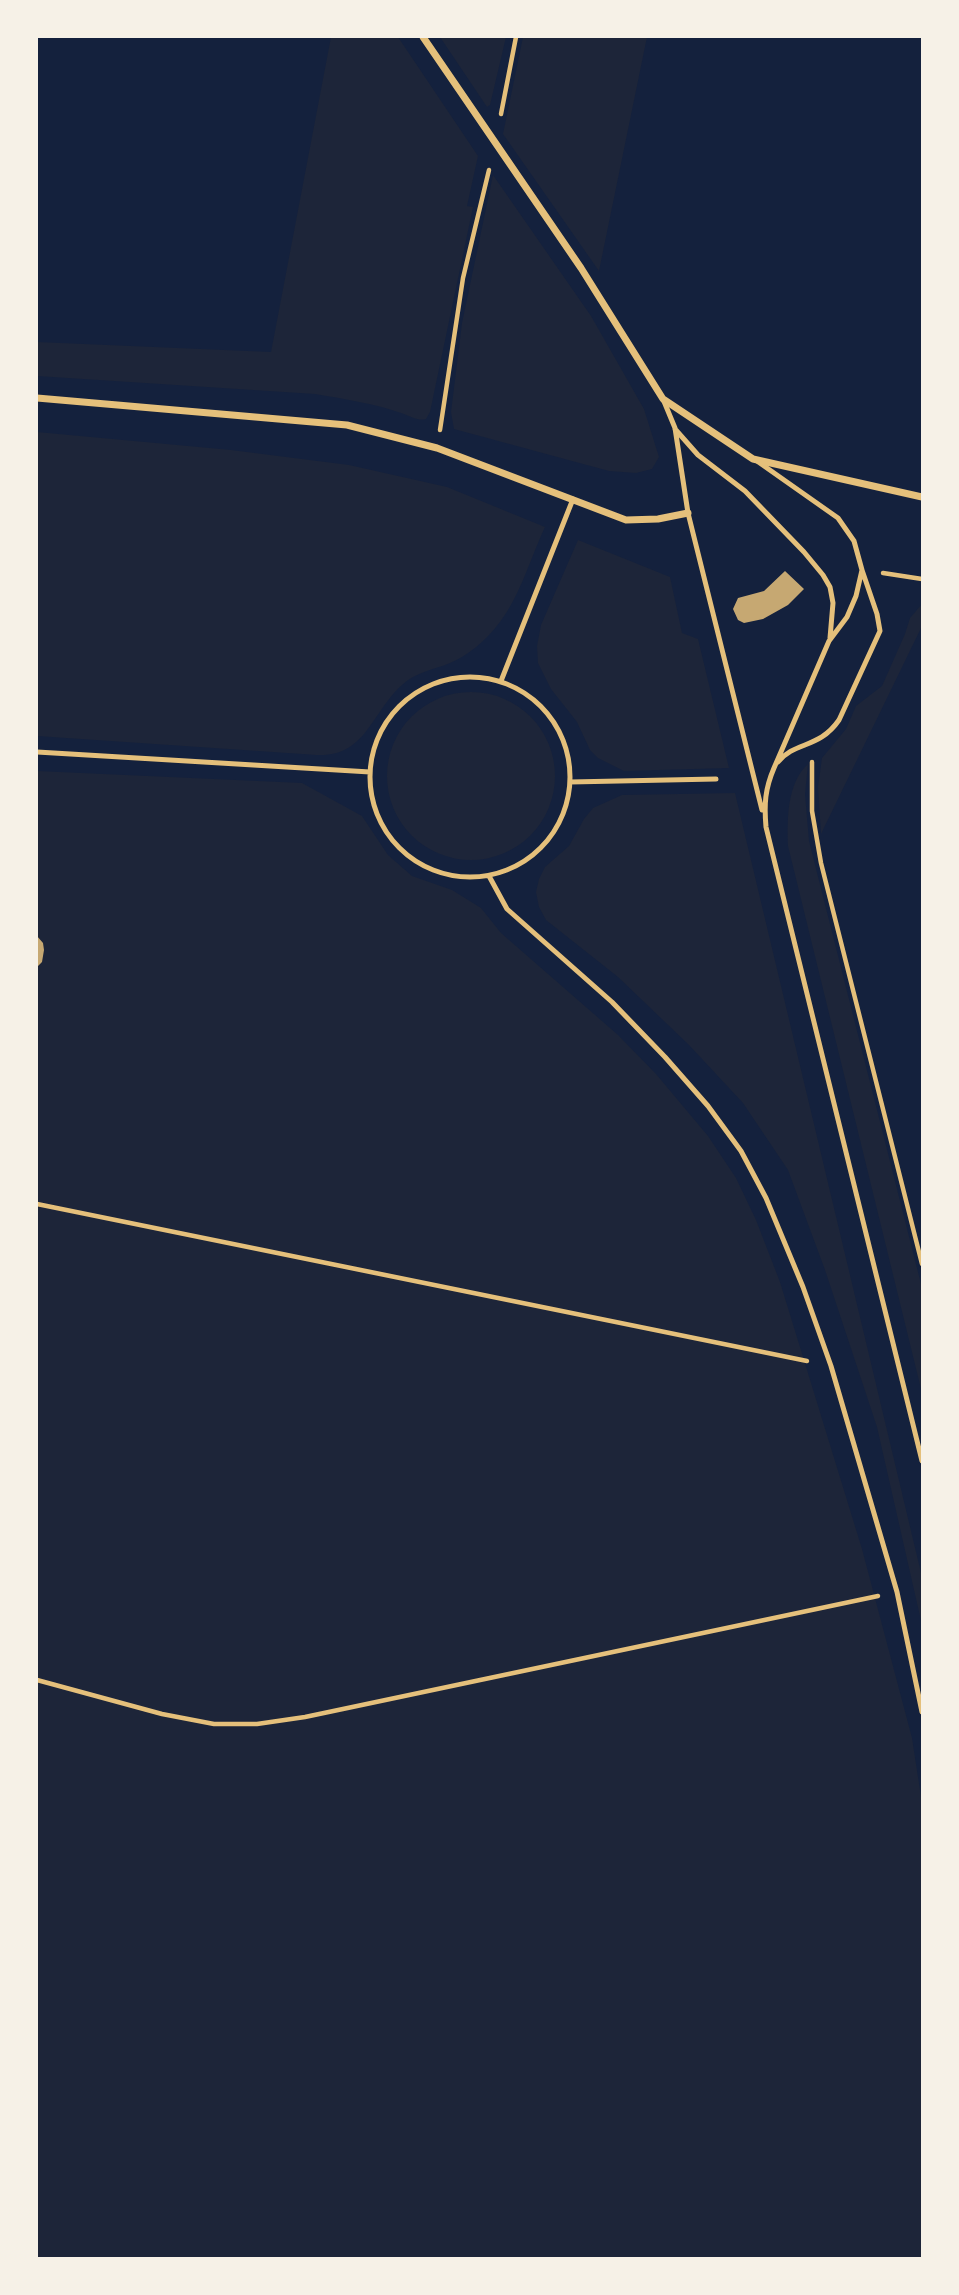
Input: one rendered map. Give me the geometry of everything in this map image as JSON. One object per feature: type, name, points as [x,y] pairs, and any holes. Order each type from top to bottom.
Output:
[{"type":"street","points":[[423,37],[581,268],[663,399],[753,459],[922,497]]},
{"type":"street","points":[[37,398],[347,425],[437,448],[626,520],[658,519],[688,513]]},
{"type":"lane","points":[[663,399],[675,428],[688,513],[922,1461]]},
{"type":"lane","points":[[675,428],[698,455],[745,491],[823,575],[830,587],[833,603],[829,641]]},
{"type":"lane","points":[[753,459],[838,518],[854,541],[880,623],[878,639],[832,730],[812,744],[789,752],[774,768]]},
{"type":"lane","points":[[501,681],[573,499]]},
{"type":"lane","points":[[766,827],[765,796],[774,768],[829,641],[847,617],[856,596],[862,570]]},
{"type":"lane","points":[[462,676],[501,681],[527,693],[551,717],[567,748],[570,782],[563,815],[545,844],[519,864],[489,876],[457,877],[426,868],[400,849],[380,823],[370,793],[370,761],[381,730],[400,704],[428,685],[462,676]]},
{"type":"lane","points":[[37,752],[370,772]]},
{"type":"lane","points":[[570,782],[716,779]]},
{"type":"lane","points":[[489,876],[507,909],[612,1002],[708,1106],[741,1151],[766,1198],[831,1366],[897,1592],[922,1712]]},
{"type":"path","points":[[437,448],[463,278],[516,37]]},
{"type":"path","points":[[862,570],[922,579]]},
{"type":"path","points":[[812,744],[812,811],[821,863],[922,1264]]},
{"type":"path","points":[[37,1204],[831,1366]]},
{"type":"path","points":[[37,1680],[162,1714],[214,1724],[257,1724],[304,1717],[897,1592]]},
{"type":"shaded area","points":[[331,37],[398,37],[478,156],[467,206],[473,207],[430,412],[426,419],[315,394],[37,376],[37,342],[271,352]]},
{"type":"shaded area","points":[[440,37],[506,37],[490,105],[487,107]]},
{"type":"shaded area","points":[[523,37],[647,37],[599,271],[503,134]]},
{"type":"shaded area","points":[[493,175],[591,316],[644,409],[659,457],[652,469],[636,473],[609,471],[454,429],[451,412],[462,323]]},
{"type":"shaded area","points":[[37,432],[231,450],[349,465],[447,487],[545,527],[518,592],[492,632],[463,656],[419,674],[402,685],[366,731],[347,749],[333,754],[317,755],[37,736]]},
{"type":"shaded area","points":[[578,540],[670,577],[682,633],[698,639],[729,768],[624,771],[598,758],[590,750],[577,722],[551,689],[538,663],[537,646],[541,625]]},
{"type":"shaded area","points":[[922,604],[922,626],[821,834],[818,787],[822,758],[846,729],[856,706],[882,686],[910,618]]},
{"type":"shaded area","points":[[471,692],[503,698],[530,717],[549,744],[555,776],[549,808],[530,835],[503,854],[471,860],[439,854],[412,835],[393,808],[387,776],[393,744],[412,717],[439,698]]},
{"type":"shaded area","points":[[808,764],[805,794],[809,841],[922,1288],[922,1393],[788,846],[788,813],[792,791]]},
{"type":"shaded area","points":[[37,771],[302,783],[362,816],[388,855],[412,876],[452,890],[481,908],[501,933],[618,1035],[656,1074],[708,1136],[736,1178],[780,1282],[862,1549],[912,1738],[922,1803],[922,2258],[37,2258]]},
{"type":"shaded area","points":[[735,793],[922,1577],[922,1625],[877,1427],[825,1270],[788,1170],[743,1103],[689,1045],[618,977],[546,920],[539,907],[536,892],[545,867],[569,846],[593,808],[622,795]]},
{"type":"building","points":[[785,571],[804,589],[788,605],[763,619],[744,623],[738,620],[733,609],[738,598],[764,591]]},
{"type":"building","points":[[37,936],[43,943],[44,950],[42,962],[37,967]]}]
